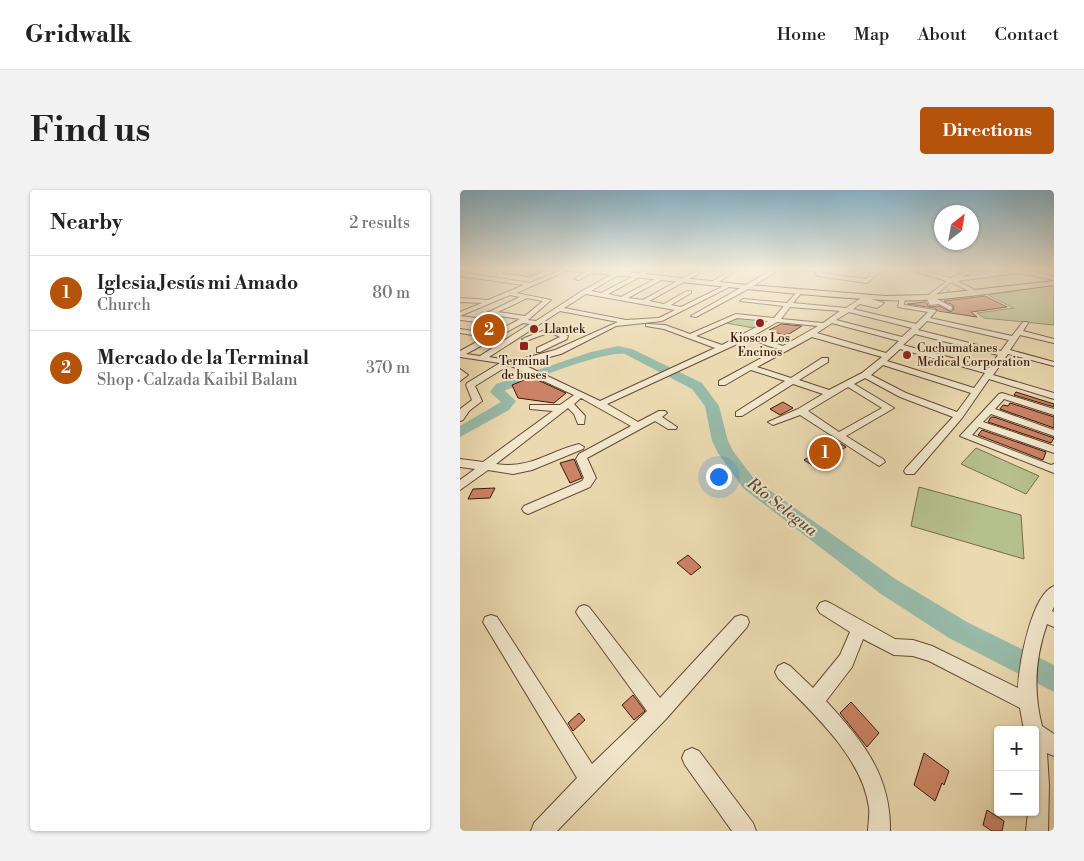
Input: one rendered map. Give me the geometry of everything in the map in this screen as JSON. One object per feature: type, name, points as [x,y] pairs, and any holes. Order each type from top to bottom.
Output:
[{"type":"main road","points":[[845,298],[862,300],[885,298],[933,304],[940,298]]},
{"type":"street","points":[[460,314],[495,298]]},
{"type":"street","points":[[460,330],[476,320],[522,298]]},
{"type":"street","points":[[460,355],[524,319],[548,300],[537,298]]},
{"type":"street","points":[[482,358],[538,323],[573,298]]},
{"type":"street","points":[[624,298],[682,309]]},
{"type":"street","points":[[644,302],[651,298]]},
{"type":"street","points":[[665,306],[679,298]]},
{"type":"street","points":[[558,352],[600,330],[626,322],[660,320],[682,309],[712,298]]},
{"type":"street","points":[[694,316],[723,298]]},
{"type":"street","points":[[600,404],[748,336],[777,319],[793,298]]},
{"type":"street","points":[[885,298],[880,307],[889,309],[902,301]]},
{"type":"street","points":[[773,422],[801,412],[830,393],[865,375],[927,319],[933,304],[940,298]]},
{"type":"street","points":[[460,300],[488,301]]},
{"type":"street","points":[[722,383],[811,334],[862,300]]},
{"type":"street","points":[[743,301],[848,310],[1054,364]]},
{"type":"street","points":[[902,301],[900,306],[902,307],[941,302],[950,308]]},
{"type":"street","points":[[559,309],[626,322]]},
{"type":"street","points":[[491,313],[538,323]]},
{"type":"street","points":[[690,336],[736,316],[828,323],[902,343],[1054,396]]},
{"type":"street","points":[[460,318],[476,320]]},
{"type":"street","points":[[927,319],[1016,336],[1054,341]]},
{"type":"street","points":[[910,471],[959,416],[1025,324]]},
{"type":"street","points":[[460,355],[515,362],[583,346],[613,331],[633,325],[665,327],[722,348]]},
{"type":"street","points":[[460,330],[493,336]]},
{"type":"street","points":[[460,387],[470,387],[473,383],[558,342],[564,336],[550,331],[541,332],[523,340]]},
{"type":"street","points":[[811,334],[976,392]]},
{"type":"street","points":[[748,336],[760,342],[785,349]]},
{"type":"street","points":[[738,414],[824,360]]},
{"type":"street","points":[[515,362],[600,404],[638,426]]},
{"type":"street","points":[[752,368],[830,393]]},
{"type":"street","points":[[460,372],[464,375],[460,378]]},
{"type":"street","points":[[865,375],[903,395],[959,416]]},
{"type":"street","points":[[839,436],[889,408],[848,384]]},
{"type":"street","points":[[460,418],[465,409],[477,401],[470,387]]},
{"type":"street","points":[[460,486],[579,394]]},
{"type":"street","points":[[1054,412],[1002,396],[965,436],[1053,470],[1054,468]]},
{"type":"street","points":[[532,406],[564,406],[578,412],[581,422]]},
{"type":"street","points":[[989,410],[1054,433]]},
{"type":"street","points":[[801,412],[879,462]]},
{"type":"street","points":[[528,509],[586,484],[590,478],[582,459],[583,456],[658,415],[672,427]]},
{"type":"street","points":[[977,423],[1054,450]]},
{"type":"street","points":[[460,463],[513,470],[525,468],[579,447]]},
{"type":"street","points":[[1033,726],[1028,702],[1031,649],[1047,617],[1054,593]]},
{"type":"street","points":[[825,608],[859,629],[894,646],[913,648],[932,654],[1028,702]]},
{"type":"street","points":[[584,612],[659,712]]},
{"type":"street","points":[[491,622],[590,780]]},
{"type":"street","points":[[542,831],[590,780],[659,712],[742,622]]},
{"type":"street","points":[[814,702],[846,662],[859,629]]},
{"type":"street","points":[[784,672],[838,728],[865,764],[878,799],[881,820],[879,831]]},
{"type":"street","points":[[1039,735],[1054,746]]},
{"type":"street","points":[[692,758],[745,831]]},
{"type":"street","points":[[1036,831],[1040,801],[1039,771]]},
{"type":"green space","points":[[994,298],[1054,298],[1054,325],[984,318],[977,313],[1014,308]]},
{"type":"green space","points":[[737,317],[770,321],[759,329],[726,323]]},
{"type":"green space","points":[[976,448],[1039,476],[1026,494],[961,464]]},
{"type":"green space","points":[[919,487],[1021,515],[1024,559],[911,526]]},
{"type":"building","points":[[989,298],[1007,307],[971,312],[977,317],[907,304],[926,302],[929,307],[939,306],[951,312],[954,309],[953,305],[944,301]]},
{"type":"building","points":[[781,324],[802,326],[789,334],[783,335],[769,330]]},
{"type":"building","points":[[531,377],[566,393],[554,403],[518,398],[512,385]]},
{"type":"building","points":[[1016,392],[1054,404],[1054,407],[1014,395]]},
{"type":"building","points":[[783,402],[793,408],[780,415],[770,409]]},
{"type":"building","points":[[1010,403],[1054,417],[1054,428],[1000,409],[1003,405],[1008,406]]},
{"type":"building","points":[[991,417],[1054,438],[1051,443],[988,422]]},
{"type":"building","points":[[982,430],[1046,452],[1043,460],[978,435]]},
{"type":"building","points":[[835,440],[846,447],[815,467],[804,460]]},
{"type":"building","points":[[574,459],[582,478],[570,483],[560,463]]},
{"type":"building","points":[[495,488],[490,498],[468,499],[473,489]]},
{"type":"building","points":[[688,555],[701,567],[691,575],[677,563]]},
{"type":"building","points":[[633,695],[645,711],[634,720],[622,705]]},
{"type":"building","points":[[851,702],[879,733],[867,747],[840,713]]},
{"type":"building","points":[[579,713],[585,720],[573,731],[568,723]]},
{"type":"building","points":[[924,753],[949,771],[935,801],[914,785]]},
{"type":"building","points":[[987,810],[1004,821],[1002,831],[992,831],[983,825]]},
{"type":"waterway","name":"Río Selegua","points":[[460,432],[504,407],[509,401],[497,392],[501,387],[595,354],[618,349],[628,351],[697,386],[712,406],[720,441],[726,453],[749,484],[889,587],[958,630],[1054,679]]},
{"type":"place","name":"Kiosco Los Encinos","points":[[760,323]]},
{"type":"place","name":"Llantek","points":[[534,329]]},
{"type":"place","name":"Mercado de la Terminal","points":[[489,330]]},
{"type":"place","name":"Terminal de buses","points":[[524,346]]},
{"type":"place","name":"Cuchumatanes Medical Corporation","points":[[907,355]]},
{"type":"place","name":"Iglesia Jesús mi Amado","points":[[825,453]]}]
